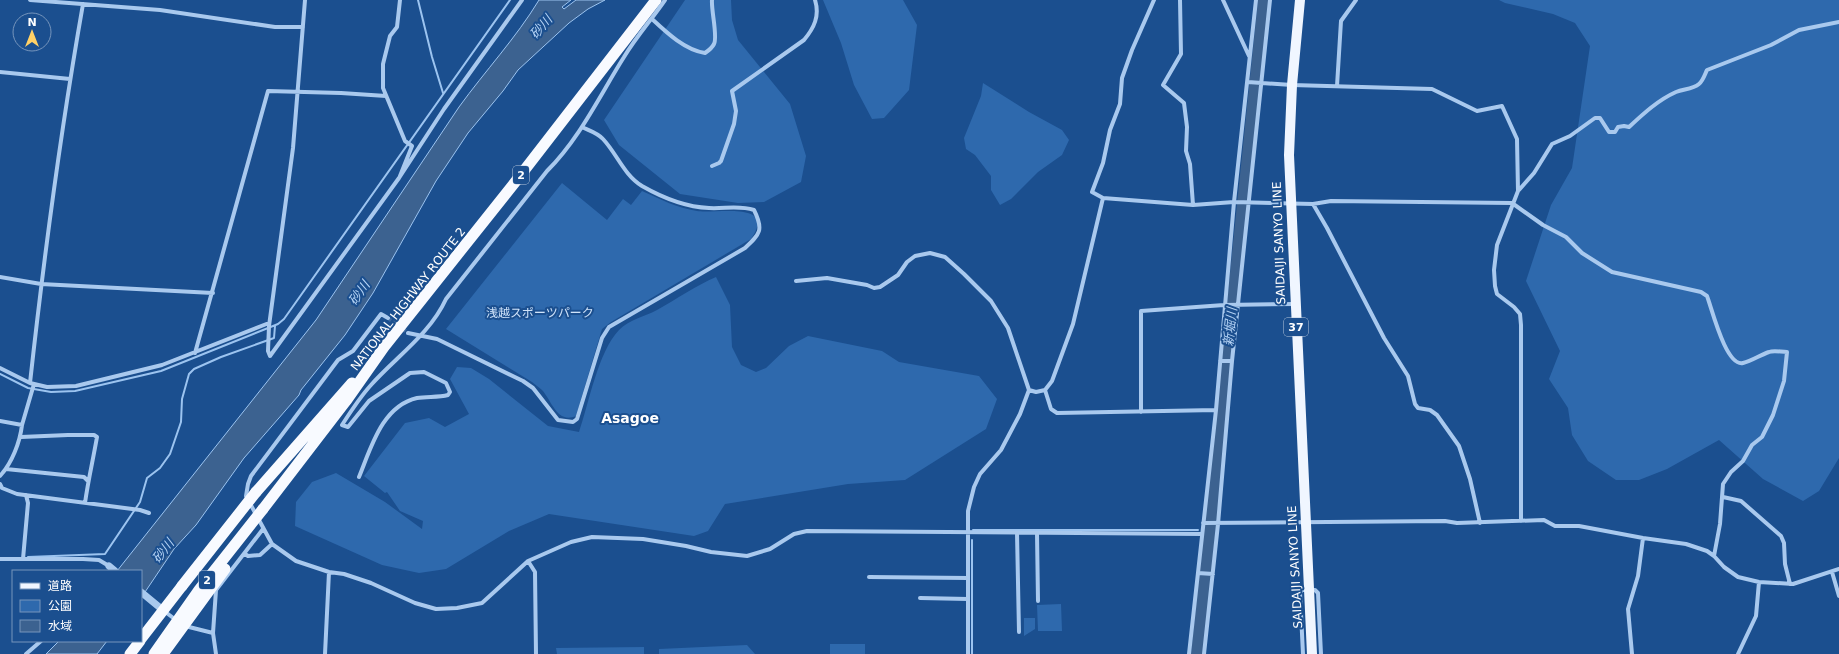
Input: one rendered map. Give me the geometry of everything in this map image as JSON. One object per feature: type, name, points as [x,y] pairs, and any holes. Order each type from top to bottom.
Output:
[{"type":"highway","name":"NATIONAL HIGHWAY ROUTE 2","points":[[266,511],[308,462],[346,401],[384,347],[516,181],[656,0]]},
{"type":"highway","points":[[142,638],[256,492],[384,347]]},
{"type":"highway","points":[[163,654],[186,626],[266,511]]},
{"type":"highway","name":"2","points":[[154,654],[199,590],[266,511]]},
{"type":"highway","points":[[130,654],[139,642]]},
{"type":"main road","name":"SAIDAIJI SANYO LINE","points":[[1300,0],[1292,85],[1289,155],[1290,204],[1312,654]]},
{"type":"street","points":[[30,0],[160,10],[275,27],[303,27]]},
{"type":"street","points":[[305,0],[293,148],[269,325],[268,351],[270,356],[399,178],[444,109],[522,0]]},
{"type":"street","points":[[399,178],[400,172],[412,146],[405,141],[383,88],[383,64],[390,36],[397,27],[400,0]]},
{"type":"street","points":[[359,477],[379,430],[390,414],[416,398],[445,396],[450,394],[448,386],[424,372],[410,373],[369,401],[348,428],[342,425],[370,385],[420,335],[442,308],[446,299],[547,170],[557,161],[582,127],[625,55],[665,0]]},
{"type":"street","points":[[652,19],[668,34],[696,52],[705,53],[714,44],[716,36],[713,23],[712,0]]},
{"type":"street","points":[[712,166],[721,161],[734,124],[736,111],[732,91],[804,40],[812,31],[816,21],[818,8],[815,0]]},
{"type":"street","points":[[1154,0],[1132,50],[1122,78],[1120,104],[1110,130],[1102,163],[1092,192],[1103,198],[1193,205],[1236,202],[1313,204],[1331,201],[1512,203],[1543,225],[1566,237],[1582,253],[1612,272],[1701,292],[1706,296],[1723,341],[1733,360],[1737,363],[1742,363],[1769,352],[1787,352],[1784,381],[1773,415],[1762,437],[1752,445],[1743,461],[1731,472],[1723,484],[1723,497],[1714,556]]},
{"type":"street","points":[[1180,0],[1181,54],[1163,85],[1184,103],[1187,127],[1186,151],[1190,164],[1193,205]]},
{"type":"street","points":[[1223,0],[1250,56]]},
{"type":"street","points":[[1189,654],[1199,573],[1202,534],[1205,523],[1256,0]]},
{"type":"street","points":[[1204,654],[1231,361],[1270,0]]},
{"type":"street","points":[[1337,86],[1341,21],[1356,0]]},
{"type":"street","points":[[0,476],[6,469],[21,437],[22,425],[33,386],[41,284],[70,79],[83,4]]},
{"type":"street","points":[[1521,521],[1522,324],[1520,314],[1514,307],[1497,294],[1494,270],[1497,245],[1512,203],[1518,191],[1534,173],[1552,144],[1570,136],[1595,118],[1600,118],[1609,132],[1616,132],[1618,127],[1629,127],[1647,111],[1664,100],[1677,92],[1690,89],[1700,83],[1707,70],[1771,45],[1800,30],[1839,22]]},
{"type":"street","points":[[0,72],[70,79]]},
{"type":"street","points":[[1249,82],[1292,85],[1432,89],[1477,111],[1502,106],[1517,139],[1518,191]]},
{"type":"street","points":[[195,353],[213,293],[268,91],[386,96]]},
{"type":"street","points":[[408,333],[437,339],[523,381],[533,388],[558,420],[573,422],[577,419],[602,338],[609,327],[745,248],[758,235],[761,223],[754,210],[746,207],[709,208],[680,204],[664,197],[641,185],[630,176],[602,138],[582,127]]},
{"type":"street","points":[[1029,390],[1036,392],[1045,390],[1052,381],[1073,324],[1103,198]]},
{"type":"street","points":[[1313,204],[1384,338],[1408,376],[1415,404],[1418,408],[1430,410],[1437,415],[1460,446],[1470,479],[1480,523]]},
{"type":"street","points":[[796,281],[827,278],[868,285],[874,288],[880,287],[898,275],[907,262],[915,256],[930,253],[945,257],[964,274],[991,301],[1008,328],[1029,390],[1020,414],[1001,450],[980,474],[974,488],[968,512],[968,654]]},
{"type":"street","points":[[0,277],[41,284],[213,293]]},
{"type":"street","points":[[1141,412],[1142,311],[1226,305],[1295,304]]},
{"type":"street","points":[[388,318],[381,314],[353,350],[338,360],[251,476],[246,496],[272,544],[296,561],[329,572],[344,574],[371,583],[415,603],[436,610],[482,603],[528,561],[571,542],[592,537],[643,540],[686,546],[736,556],[752,555],[770,550],[794,534],[807,531],[1202,534]]},
{"type":"street","points":[[0,368],[33,386],[76,386],[140,372],[269,325]]},
{"type":"street","points":[[1221,361],[1231,361]]},
{"type":"street","points":[[1045,390],[1051,409],[1058,413],[1216,410]]},
{"type":"street","points":[[0,421],[22,425]]},
{"type":"street","points":[[21,437],[68,434],[94,435],[97,437],[85,503]]},
{"type":"street","points":[[6,469],[84,477],[88,481]]},
{"type":"street","points":[[0,484],[2,488],[17,494],[137,509],[149,513]]},
{"type":"street","points":[[23,559],[28,503],[26,495]]},
{"type":"street","points":[[1723,497],[1741,501],[1781,536],[1784,543],[1785,564],[1790,584]]},
{"type":"street","points":[[1205,523],[1480,523],[1544,520],[1555,526],[1579,526],[1686,544],[1707,551],[1738,578],[1759,582],[1790,584],[1839,570]]},
{"type":"street","points":[[216,654],[213,633],[216,590],[263,529]]},
{"type":"street","points":[[1017,533],[1019,632]]},
{"type":"street","points":[[1038,533],[1038,601]]},
{"type":"street","points":[[1632,654],[1628,610],[1638,576],[1644,538]]},
{"type":"street","points":[[245,554],[248,556],[260,555],[272,544]]},
{"type":"street","points":[[0,559],[91,559],[99,560],[112,569]]},
{"type":"street","points":[[528,561],[535,572],[536,654]]},
{"type":"street","points":[[325,654],[327,587],[329,572]]},
{"type":"street","points":[[1832,572],[1839,596]]},
{"type":"street","points":[[1199,573],[1212,574]]},
{"type":"street","points":[[869,577],[968,578]]},
{"type":"street","points":[[1738,654],[1756,616],[1759,582]]},
{"type":"street","points":[[1303,654],[1300,593],[1302,590],[1315,590],[1318,593],[1321,654]]},
{"type":"street","points":[[142,593],[164,611],[186,626],[213,633]]},
{"type":"street","points":[[920,598],[968,599]]},
{"type":"street","points":[[169,654],[186,626]]},
{"type":"street","points":[[26,654],[40,642]]},
{"type":"green space","points":[[685,0],[731,0],[732,20],[738,40],[790,104],[806,156],[801,182],[764,202],[738,203],[680,194],[619,145],[604,120]]},
{"type":"green space","points":[[823,0],[903,0],[917,25],[909,90],[884,118],[872,119],[854,85],[841,43]]},
{"type":"green space","points":[[1499,0],[1839,0],[1839,458],[1819,491],[1803,501],[1763,479],[1719,440],[1667,469],[1639,480],[1616,480],[1588,461],[1572,435],[1568,408],[1549,379],[1560,351],[1526,281],[1551,205],[1572,168],[1590,46],[1575,23],[1553,14],[1505,3]]},
{"type":"green space","points":[[983,83],[1029,112],[1062,130],[1069,140],[1062,155],[1038,172],[1011,199],[1000,205],[991,190],[991,176],[975,155],[966,149],[964,138],[981,96]]},
{"type":"green space","name":"浅越スポーツパーク","points":[[562,183],[607,220],[623,199],[631,205],[642,191],[669,203],[690,210],[729,211],[751,214],[756,219],[757,227],[751,239],[611,322],[602,329],[576,416],[569,418],[560,414],[542,390],[532,382],[446,329]]},
{"type":"green space","points":[[716,277],[730,305],[732,347],[741,365],[756,372],[766,368],[789,346],[808,336],[882,351],[899,362],[979,376],[997,399],[986,429],[905,480],[848,484],[725,504],[708,531],[694,536],[549,514],[509,531],[446,569],[419,573],[382,565],[295,526],[296,502],[312,482],[336,473],[385,502],[422,529],[423,521],[400,511],[387,492],[385,493],[364,476],[405,423],[429,418],[445,427],[469,414],[450,379],[457,367],[471,368],[489,379],[548,426],[579,432],[595,378],[605,351],[619,330],[637,318],[657,310],[693,288]]},
{"type":"green space","points":[[1061,604],[1062,631],[1038,631],[1037,605]]},
{"type":"green space","points":[[1024,618],[1035,618],[1035,629],[1024,636]]},
{"type":"green space","points":[[830,644],[865,644],[865,654],[830,654]]},
{"type":"green space","points":[[747,645],[755,654],[659,654],[659,649]]},
{"type":"green space","points":[[644,647],[644,654],[557,654],[556,648]]},
{"type":"water","name":"砂川","points":[[539,0],[571,0],[562,7],[564,9],[576,0],[605,0],[588,9],[569,23],[518,70],[503,91],[468,133],[436,181],[373,293],[345,335],[301,390],[299,395],[244,458],[196,525],[174,549],[142,597],[142,570],[118,570],[316,320],[459,107]]},
{"type":"water","points":[[58,642],[106,642],[97,654],[46,654]]},
{"type":"waterway","points":[[418,0],[432,57],[443,93]]},
{"type":"waterway","points":[[0,374],[28,388],[51,392],[75,391],[161,371],[278,324],[284,319],[510,0]]},
{"type":"waterway","name":"新堀川","points":[[1197,654],[1264,0]]},
{"type":"waterway","points":[[28,557],[105,554],[140,502],[147,478],[160,468],[170,454],[181,422],[182,399],[189,374],[194,369],[221,357],[274,338],[275,326]]},
{"type":"waterway","points":[[973,530],[1198,530]]},
{"type":"waterway","points":[[972,540],[972,654]]},
{"type":"tunnel","points":[[388,318],[408,333]]},
{"type":"district","name":"Asagoe","points":[[630,418]]}]
